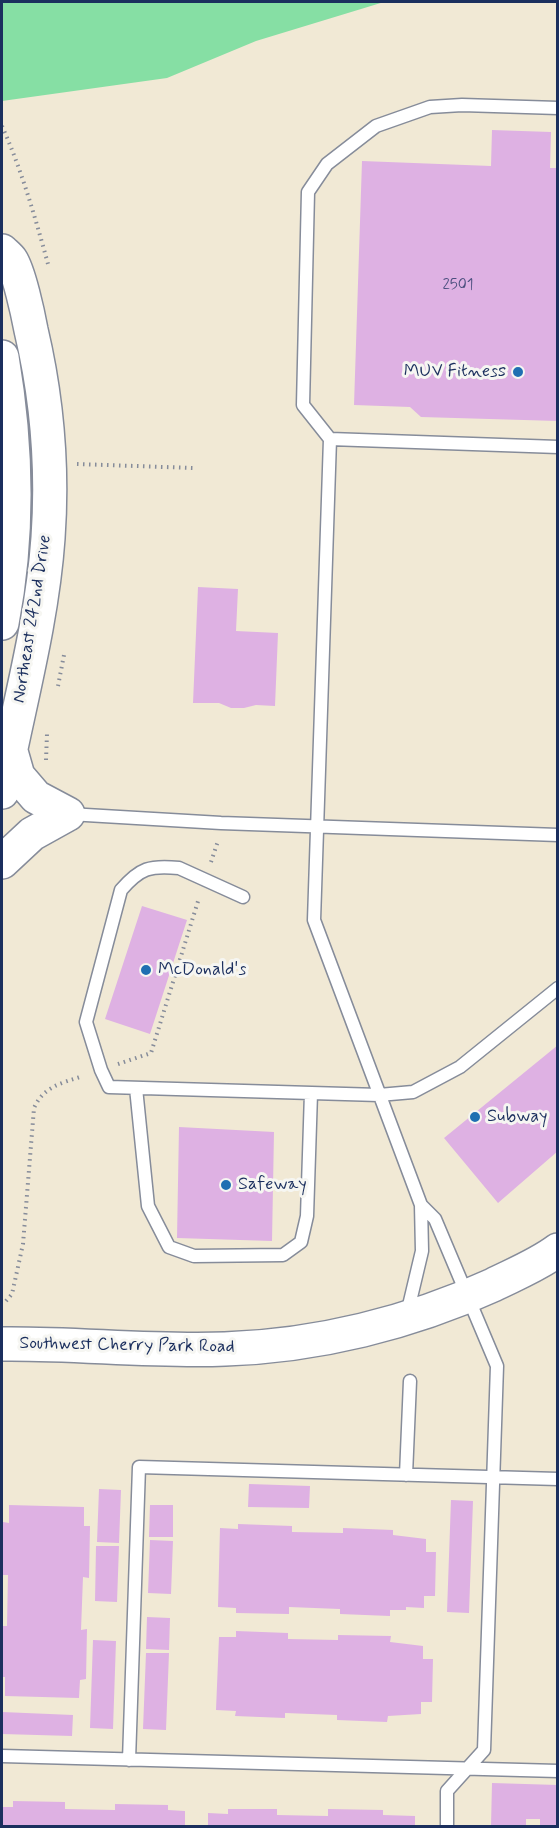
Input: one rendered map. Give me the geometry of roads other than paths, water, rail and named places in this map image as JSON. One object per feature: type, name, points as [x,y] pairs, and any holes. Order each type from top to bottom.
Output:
[{"type":"main road","name":"Northeast 242nd Drive","points":[[2,251],[12,261],[25,301],[41,369],[49,453],[48,538],[43,582],[26,680],[2,792]]},
{"type":"main road","name":"Northeast 242nd Drive","points":[[2,357],[13,437],[14,494],[12,545],[2,623]]},
{"type":"main road","points":[[10,748],[18,776],[36,797],[68,814]]},
{"type":"main road","points":[[2,862],[32,834],[68,814]]},
{"type":"main road","name":"Southwest Cherry Park Road","points":[[2,1344],[174,1350],[227,1349],[330,1337],[436,1310],[467,1297],[558,1250]]},
{"type":"lane","points":[[406,1319],[420,1259],[421,1205],[314,920],[330,440],[303,405],[308,192],[327,164],[376,126],[430,107],[462,105],[558,108]]},
{"type":"lane","points":[[330,440],[558,447]]},
{"type":"lane","points":[[68,814],[317,827],[558,836]]},
{"type":"lane","points":[[243,897],[179,868],[156,866],[142,870],[132,877],[121,890],[86,1022],[109,1087],[379,1095],[412,1092],[460,1067],[558,988]]},
{"type":"lane","points":[[136,1088],[147,1206],[169,1247],[194,1256],[283,1255],[301,1242],[307,1216],[311,1093]]},
{"type":"lane","points":[[421,1205],[435,1219],[497,1366],[484,1750],[447,1791],[447,1827]]},
{"type":"lane","points":[[406,1475],[410,1381]]},
{"type":"lane","points":[[129,1760],[139,1467],[558,1479]]},
{"type":"lane","points":[[2,1756],[558,1771]]},
{"type":"place","name":"MUV Fitness","points":[[518,372]]},
{"type":"place","name":"McDonald's","points":[[146,970]]},
{"type":"place","name":"Subway","points":[[475,1117]]},
{"type":"place","name":"Safeway","points":[[226,1185]]}]
